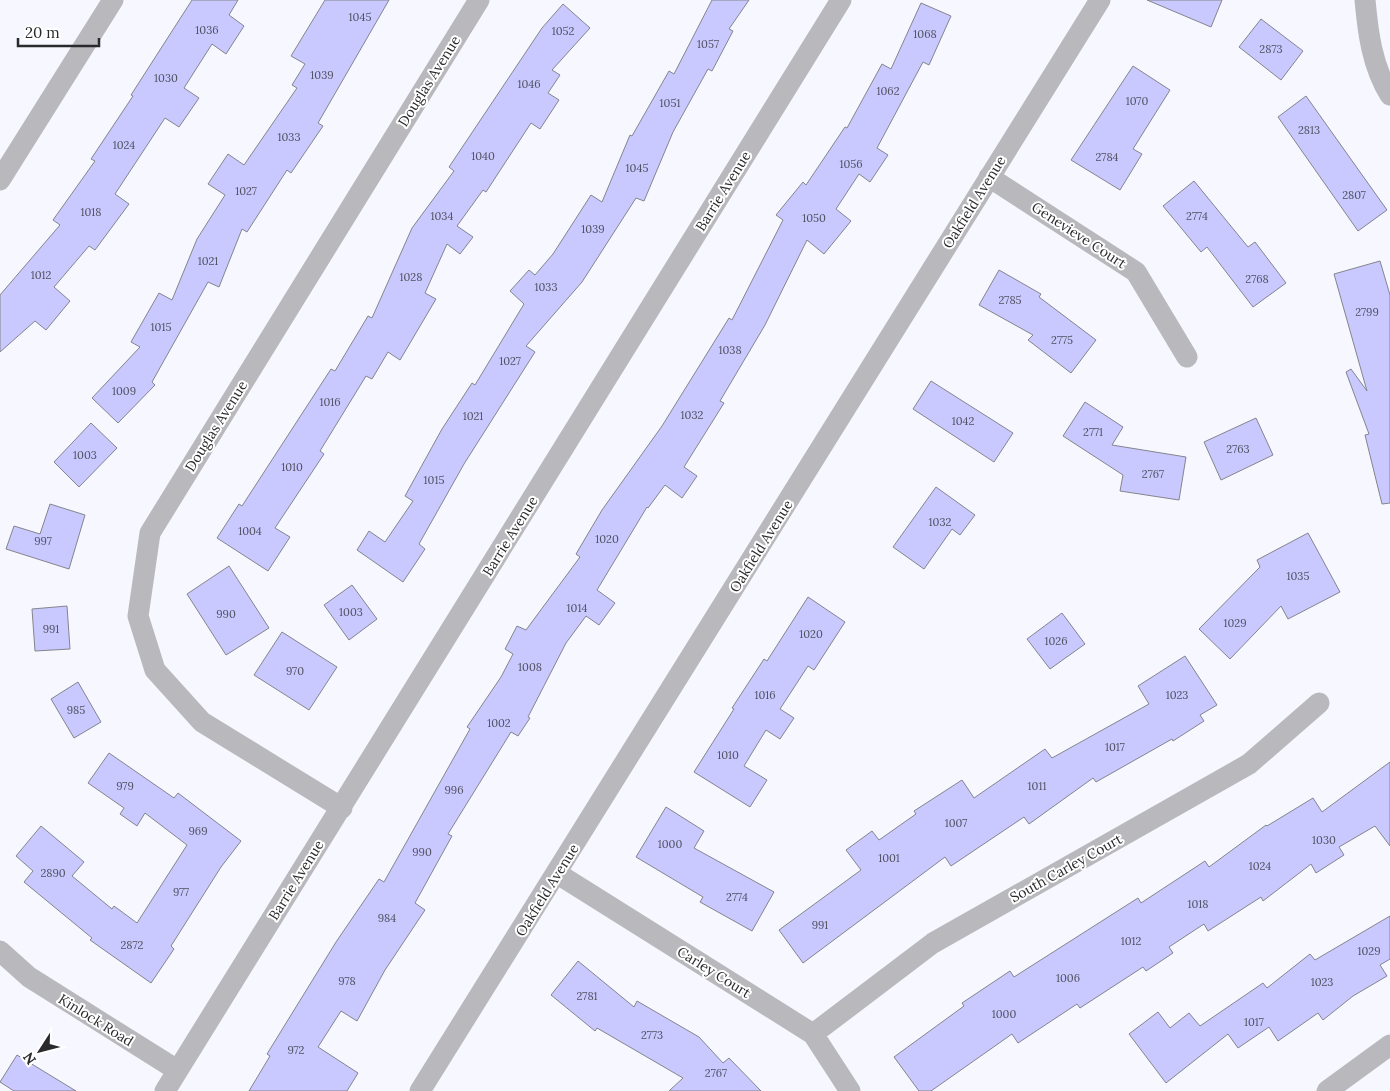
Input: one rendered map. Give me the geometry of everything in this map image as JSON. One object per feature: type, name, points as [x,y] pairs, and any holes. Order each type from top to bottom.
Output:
[{"type":"street","points":[[0,180],[113,0]]},
{"type":"street","name":"Douglas Avenue","points":[[342,808],[202,722],[155,670],[138,616],[150,533],[479,0]]},
{"type":"street","name":"Barrie Avenue","points":[[177,1070],[342,808],[841,0]]},
{"type":"street","name":"Oakfield Avenue","points":[[420,1091],[558,874],[1100,0]]},
{"type":"street","points":[[1366,0],[1367,29],[1374,62],[1390,95]]},
{"type":"street","name":"Genevieve Court","points":[[990,177],[1136,272],[1187,357]]},
{"type":"street","name":"South Carley Court","points":[[813,1034],[932,943],[1249,764],[1319,703]]},
{"type":"street","name":"Carley Court","points":[[558,874],[813,1034],[850,1091]]},
{"type":"street","name":"Kinlock Road","points":[[0,951],[28,977],[177,1070]]},
{"type":"street","points":[[1327,1091],[1390,1045]]},
{"type":"street","points":[[165,1091],[177,1070]]},
{"type":"building","points":[[192,0],[238,0],[229,15],[244,26],[226,54],[212,44],[184,88],[199,98],[179,127],[165,118],[115,194],[129,204],[95,250],[89,246],[54,287],[70,301],[46,330],[35,321],[0,352],[0,295],[60,225],[53,220],[95,161],[91,159],[133,96],[131,95]]},
{"type":"building","points":[[325,0],[389,0],[318,123],[323,126],[291,173],[287,170],[247,232],[242,229],[219,287],[208,282],[152,382],[155,385],[118,423],[92,398],[140,347],[131,342],[159,293],[172,300],[197,239],[225,195],[208,184],[228,154],[244,165],[297,88],[292,85],[305,64],[291,56]]},
{"type":"building","points":[[712,0],[749,0],[729,29],[733,31],[712,71],[708,69],[673,132],[644,201],[636,198],[582,282],[526,346],[535,352],[464,464],[419,544],[425,549],[403,582],[357,550],[369,531],[385,542],[413,501],[405,496],[442,429],[472,383],[475,385],[524,304],[510,291],[529,270],[535,275],[553,254],[591,195],[602,202],[630,135],[632,136],[669,71],[674,74]]},
{"type":"building","points":[[1147,0],[1222,0],[1211,27]]},
{"type":"building","points":[[921,3],[951,16],[929,65],[923,62],[877,148],[888,155],[870,182],[859,174],[836,209],[851,221],[824,254],[807,240],[765,325],[720,401],[724,403],[684,467],[697,476],[682,498],[665,485],[647,507],[597,590],[615,603],[599,625],[586,616],[566,643],[528,717],[530,718],[518,736],[511,732],[448,834],[452,836],[415,903],[425,910],[385,970],[357,1021],[341,1011],[318,1047],[358,1073],[347,1091],[249,1091],[270,1056],[267,1054],[336,942],[379,879],[384,882],[470,729],[467,727],[501,677],[513,654],[505,649],[517,626],[526,630],[580,557],[576,554],[602,510],[662,426],[729,318],[732,320],[783,220],[776,215],[803,182],[806,185],[845,127],[847,128],[882,64],[891,69]]},
{"type":"building","points":[[563,4],[590,28],[552,70],[560,75],[548,93],[559,100],[540,129],[531,123],[486,192],[483,190],[457,226],[473,237],[460,254],[447,244],[425,293],[436,299],[400,360],[388,352],[372,379],[366,376],[320,451],[324,454],[275,528],[290,537],[268,571],[217,538],[239,504],[242,506],[331,369],[335,371],[368,316],[372,318],[412,228],[454,171],[449,167],[542,28]]},
{"type":"building","points":[[1261,19],[1303,51],[1281,80],[1239,47]]},
{"type":"building","points":[[1133,66],[1170,90],[1133,149],[1142,154],[1120,190],[1071,160]]},
{"type":"building","points":[[1306,96],[1387,210],[1358,231],[1278,117]]},
{"type":"building","points":[[1194,181],[1248,247],[1255,242],[1286,283],[1253,307],[1207,247],[1201,252],[1163,206]]},
{"type":"building","points":[[1380,261],[1390,295],[1390,503],[1382,504],[1365,435],[1369,434],[1346,372],[1351,369],[1367,391],[1334,274]]},
{"type":"building","points":[[999,270],[1041,294],[1039,297],[1096,340],[1071,373],[1028,340],[1033,335],[979,305]]},
{"type":"building","points":[[931,381],[1013,433],[994,462],[913,409]]},
{"type":"building","points":[[1085,402],[1123,427],[1112,445],[1186,457],[1179,500],[1120,491],[1123,475],[1063,436]]},
{"type":"building","points":[[1256,418],[1273,455],[1221,480],[1204,442]]},
{"type":"building","points":[[91,423],[117,448],[79,487],[54,462]]},
{"type":"building","points":[[936,487],[975,515],[960,535],[952,529],[924,569],[893,547]]},
{"type":"building","points":[[50,504],[85,515],[69,569],[6,549],[14,526],[40,534]]},
{"type":"building","points":[[1308,533],[1340,592],[1288,619],[1281,606],[1230,659],[1199,629],[1260,567],[1257,560]]},
{"type":"building","points":[[229,566],[269,628],[226,655],[187,594]]},
{"type":"building","points":[[352,585],[377,619],[349,640],[324,605]]},
{"type":"building","points":[[808,597],[845,622],[814,670],[808,666],[780,709],[794,718],[780,739],[766,730],[744,766],[767,780],[750,807],[694,772],[734,709],[732,708],[764,659],[767,661]]},
{"type":"building","points":[[67,606],[70,649],[35,651],[32,609]]},
{"type":"building","points":[[1062,613],[1085,644],[1050,669],[1027,639]]},
{"type":"building","points":[[282,632],[337,667],[309,710],[254,675]]},
{"type":"building","points":[[1185,656],[1217,705],[1200,715],[1204,721],[1173,741],[1172,739],[1096,782],[1093,778],[1029,824],[1024,817],[951,866],[945,857],[803,963],[779,930],[861,870],[846,850],[872,831],[879,840],[916,814],[914,811],[962,780],[974,798],[1045,749],[1052,758],[1149,704],[1138,686]]},
{"type":"building","points":[[78,682],[101,722],[74,738],[51,699]]},
{"type":"building","points":[[109,753],[174,798],[178,793],[241,841],[221,867],[171,946],[174,949],[151,983],[90,940],[92,938],[24,882],[33,871],[16,856],[41,826],[84,862],[72,876],[112,909],[114,906],[137,923],[187,845],[145,813],[137,826],[120,814],[124,808],[88,783]]},
{"type":"building","points":[[1390,762],[1390,846],[1375,826],[1339,847],[1344,855],[1316,873],[1311,864],[1263,901],[1261,897],[1208,931],[1204,924],[1169,947],[1173,953],[1146,971],[1143,967],[1080,1008],[1077,1004],[1018,1043],[1012,1034],[931,1091],[919,1091],[894,1057],[964,1006],[962,1003],[1010,971],[1014,977],[1138,898],[1141,903],[1205,861],[1209,867],[1266,825],[1313,798],[1322,812]]},
{"type":"building","points":[[666,807],[704,831],[694,848],[774,892],[752,931],[700,902],[703,897],[636,857]]},
{"type":"building","points":[[1390,916],[1390,959],[1380,965],[1387,976],[1353,996],[1323,1020],[1318,1013],[1278,1041],[1269,1027],[1238,1048],[1228,1034],[1166,1083],[1129,1034],[1158,1012],[1170,1028],[1189,1013],[1200,1026],[1263,983],[1267,988],[1310,954],[1315,960]]},
{"type":"building","points":[[578,961],[634,1007],[637,1001],[699,1037],[723,1063],[729,1058],[761,1091],[669,1091],[683,1078],[597,1028],[595,1031],[551,995]]},
{"type":"building","points":[[17,1055],[76,1091],[14,1091],[0,1082]]}]
